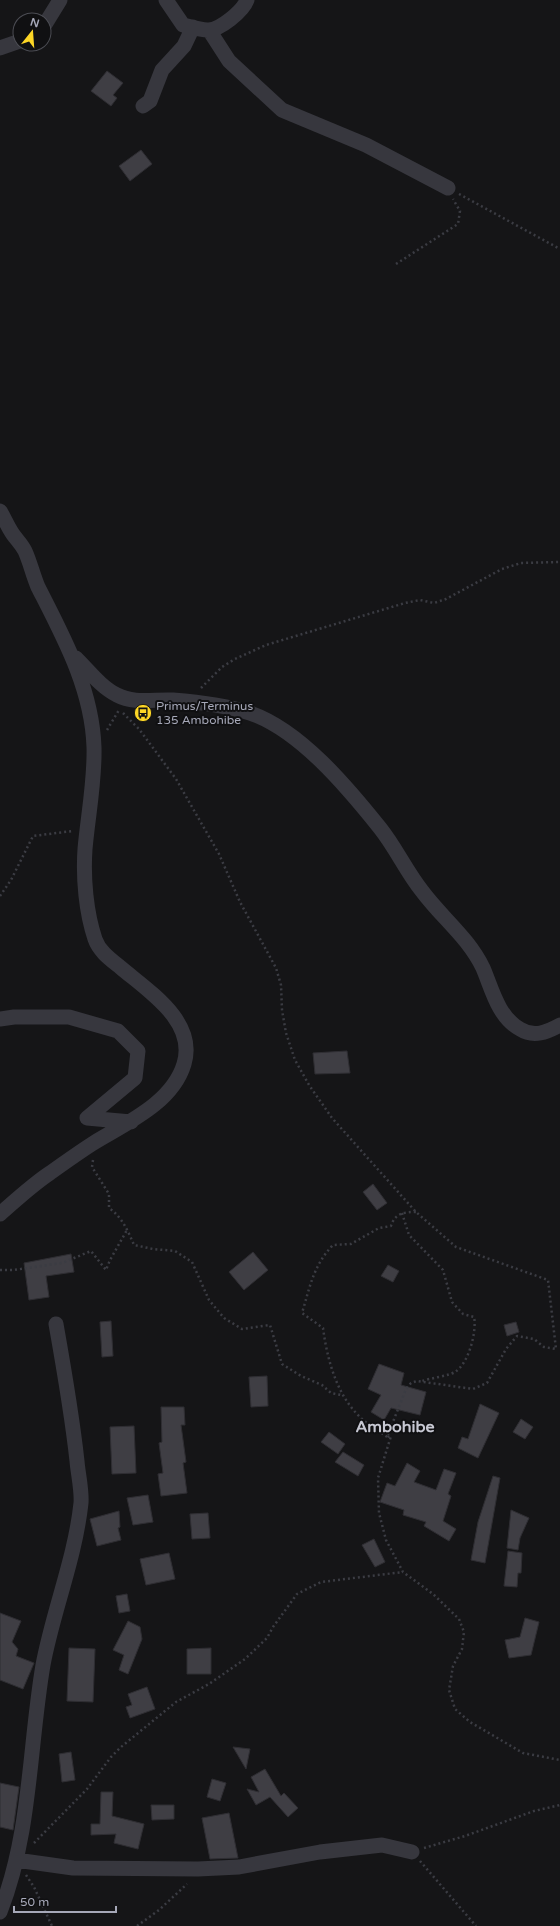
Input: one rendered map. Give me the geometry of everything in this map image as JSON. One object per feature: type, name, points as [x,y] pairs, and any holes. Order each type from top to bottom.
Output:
[{"type":"street","points":[[52,13],[60,0]]},
{"type":"street","points":[[166,0],[183,25],[209,30],[231,19],[245,6],[247,0]]},
{"type":"street","points":[[143,106],[150,101],[162,70],[184,46],[193,27]]},
{"type":"street","points":[[209,30],[229,61],[282,110],[366,145],[448,188]]},
{"type":"street","points":[[0,48],[12,44]]},
{"type":"street","points":[[0,511],[15,536],[20,541],[37,584],[70,652],[88,702],[94,745],[94,770],[85,852],[86,884],[90,918],[96,943],[102,952],[143,986],[174,1016],[181,1026],[184,1038],[185,1062],[170,1089],[131,1122],[93,1144],[47,1175],[0,1214]]},
{"type":"street","points":[[70,652],[106,688],[118,695],[134,700],[170,700],[227,706],[252,714],[277,725],[299,741],[350,792],[376,822],[422,891],[462,934],[482,967],[501,1010],[510,1022],[519,1029],[536,1034],[547,1032],[560,1025]]},
{"type":"street","points":[[0,1019],[14,1017],[69,1017],[118,1031],[138,1051],[136,1078],[87,1118],[131,1122]]},
{"type":"street","points":[[0,1912],[8,1891],[16,1860],[30,1770],[43,1666],[67,1572],[81,1502],[72,1420],[56,1324]]},
{"type":"street","points":[[16,1860],[73,1868],[198,1869],[239,1867],[320,1852],[382,1845],[412,1852]]},
{"type":"path","points":[[448,188],[560,249]]},
{"type":"path","points":[[396,264],[458,224],[460,211],[448,188]]},
{"type":"path","points":[[200,689],[222,667],[235,659],[266,645],[406,603],[420,600],[434,603],[446,599],[502,569],[522,563],[560,562]]},
{"type":"path","points":[[106,688],[119,709],[139,729],[176,779],[219,854],[240,902],[276,968],[280,985],[286,1033],[295,1060],[309,1085],[332,1118],[416,1212],[456,1247],[548,1280],[556,1349],[544,1347],[534,1339],[517,1336],[506,1350],[487,1383],[473,1389],[420,1382]]},
{"type":"path","points":[[106,735],[119,709],[134,700]]},
{"type":"path","points":[[0,896],[11,880],[33,836],[87,829]]},
{"type":"path","points":[[93,1144],[92,1167],[109,1194],[109,1208],[116,1213],[127,1230],[134,1245],[175,1251],[192,1262],[209,1300],[224,1318],[242,1328],[270,1326],[282,1364],[301,1376],[322,1384],[331,1393],[341,1394]]},
{"type":"path","points":[[416,1212],[402,1212],[395,1218],[390,1226],[379,1228],[351,1244],[333,1245],[321,1257],[302,1313],[323,1328],[326,1346],[341,1394],[358,1416],[387,1437],[390,1436],[378,1478],[379,1513],[386,1540],[403,1572],[433,1594],[459,1619],[464,1632],[464,1640],[462,1649],[453,1666],[449,1690],[455,1709],[470,1722],[523,1753],[560,1760]]},
{"type":"path","points":[[387,1437],[406,1389],[411,1383],[456,1372],[467,1357],[474,1336],[475,1324],[474,1317],[463,1314],[452,1302],[443,1270],[409,1234],[402,1212]]},
{"type":"path","points":[[0,1270],[14,1270],[62,1263],[91,1251],[106,1270],[127,1230]]},
{"type":"path","points":[[32,1844],[87,1789],[111,1757],[127,1742],[176,1702],[209,1684],[244,1660],[267,1638],[297,1594],[321,1582],[403,1572]]},
{"type":"path","points":[[476,1926],[412,1852],[465,1836],[534,1811],[560,1805]]},
{"type":"path","points":[[16,1860],[34,1887],[52,1926]]},
{"type":"path","points":[[137,1926],[159,1910],[189,1881],[198,1869]]},
{"type":"building","points":[[107,71],[123,83],[113,95],[117,98],[111,106],[91,91]]},
{"type":"building","points":[[141,150],[152,164],[130,181],[119,166]]},
{"type":"building","points":[[347,1051],[350,1073],[315,1074],[313,1053]]},
{"type":"building","points":[[373,1184],[387,1203],[377,1210],[363,1192]]},
{"type":"building","points":[[253,1252],[268,1270],[244,1290],[229,1272]]},
{"type":"building","points":[[71,1254],[74,1272],[46,1276],[49,1297],[29,1300],[24,1263]]},
{"type":"building","points":[[388,1265],[399,1271],[393,1282],[381,1276]]},
{"type":"building","points":[[111,1321],[113,1356],[102,1357],[100,1322]]},
{"type":"building","points":[[516,1322],[519,1332],[507,1336],[504,1325]]},
{"type":"building","points":[[379,1364],[404,1373],[401,1385],[426,1392],[420,1415],[391,1408],[384,1420],[371,1412],[381,1395],[368,1389]]},
{"type":"building","points":[[267,1376],[268,1406],[251,1407],[249,1377]]},
{"type":"building","points":[[480,1404],[499,1413],[478,1458],[458,1448],[462,1437],[468,1439]]},
{"type":"building","points":[[161,1407],[184,1407],[185,1425],[181,1425],[186,1462],[183,1463],[187,1493],[161,1496],[158,1474],[163,1473],[159,1443],[162,1442]]},
{"type":"building","points":[[521,1419],[533,1427],[525,1439],[513,1432]]},
{"type":"building","points":[[134,1426],[136,1473],[112,1474],[110,1427]]},
{"type":"building","points":[[329,1432],[345,1444],[338,1454],[321,1442]]},
{"type":"building","points":[[343,1452],[364,1465],[358,1476],[335,1462]]},
{"type":"building","points":[[407,1463],[420,1471],[414,1482],[436,1490],[444,1469],[456,1473],[448,1494],[451,1496],[443,1521],[456,1529],[449,1541],[424,1526],[426,1522],[403,1515],[404,1510],[380,1502],[387,1483],[395,1486]]},
{"type":"building","points":[[493,1476],[500,1478],[485,1563],[471,1560],[478,1522]]},
{"type":"building","points":[[148,1495],[153,1522],[133,1525],[127,1498]]},
{"type":"building","points":[[511,1510],[529,1518],[520,1538],[518,1550],[507,1548]]},
{"type":"building","points":[[119,1511],[120,1527],[118,1528],[121,1540],[97,1546],[90,1519]]},
{"type":"building","points":[[208,1513],[210,1538],[192,1539],[190,1514]]},
{"type":"building","points":[[374,1539],[385,1562],[375,1567],[362,1545]]},
{"type":"building","points":[[508,1551],[522,1553],[521,1573],[518,1573],[517,1587],[504,1586]]},
{"type":"building","points":[[169,1553],[175,1579],[146,1585],[140,1559]]},
{"type":"building","points":[[127,1594],[130,1611],[119,1613],[116,1596]]},
{"type":"building","points":[[0,1613],[21,1621],[12,1642],[18,1649],[16,1656],[34,1663],[23,1689],[0,1680]]},
{"type":"building","points":[[525,1618],[539,1622],[531,1655],[509,1658],[505,1640],[520,1637]]},
{"type":"building","points":[[128,1621],[140,1627],[142,1639],[128,1674],[119,1670],[124,1655],[113,1650]]},
{"type":"building","points":[[69,1648],[95,1649],[93,1702],[67,1701]]},
{"type":"building","points":[[211,1648],[211,1674],[187,1674],[187,1649]]},
{"type":"building","points":[[147,1687],[155,1709],[130,1718],[126,1707],[132,1705],[128,1694]]},
{"type":"building","points":[[233,1747],[250,1749],[246,1769]]},
{"type":"building","points":[[71,1752],[75,1780],[62,1782],[59,1754]]},
{"type":"building","points":[[265,1769],[281,1796],[284,1793],[298,1808],[288,1817],[270,1797],[256,1805],[247,1789],[259,1792],[251,1777]]},
{"type":"building","points":[[212,1779],[226,1783],[220,1801],[207,1797]]},
{"type":"building","points":[[0,1783],[19,1787],[13,1830],[0,1827]]},
{"type":"building","points":[[101,1792],[113,1792],[112,1816],[144,1824],[138,1849],[114,1843],[116,1834],[91,1835],[91,1824],[100,1824]]},
{"type":"building","points":[[151,1805],[174,1805],[174,1819],[152,1820]]},
{"type":"building","points":[[229,1813],[238,1858],[210,1859],[202,1818]]},
{"type":"place","name":"Primus/Terminus 135 Ambohibe","points":[[143,713]]},
{"type":"district","name":"Ambohibe","points":[[395,1426]]}]
